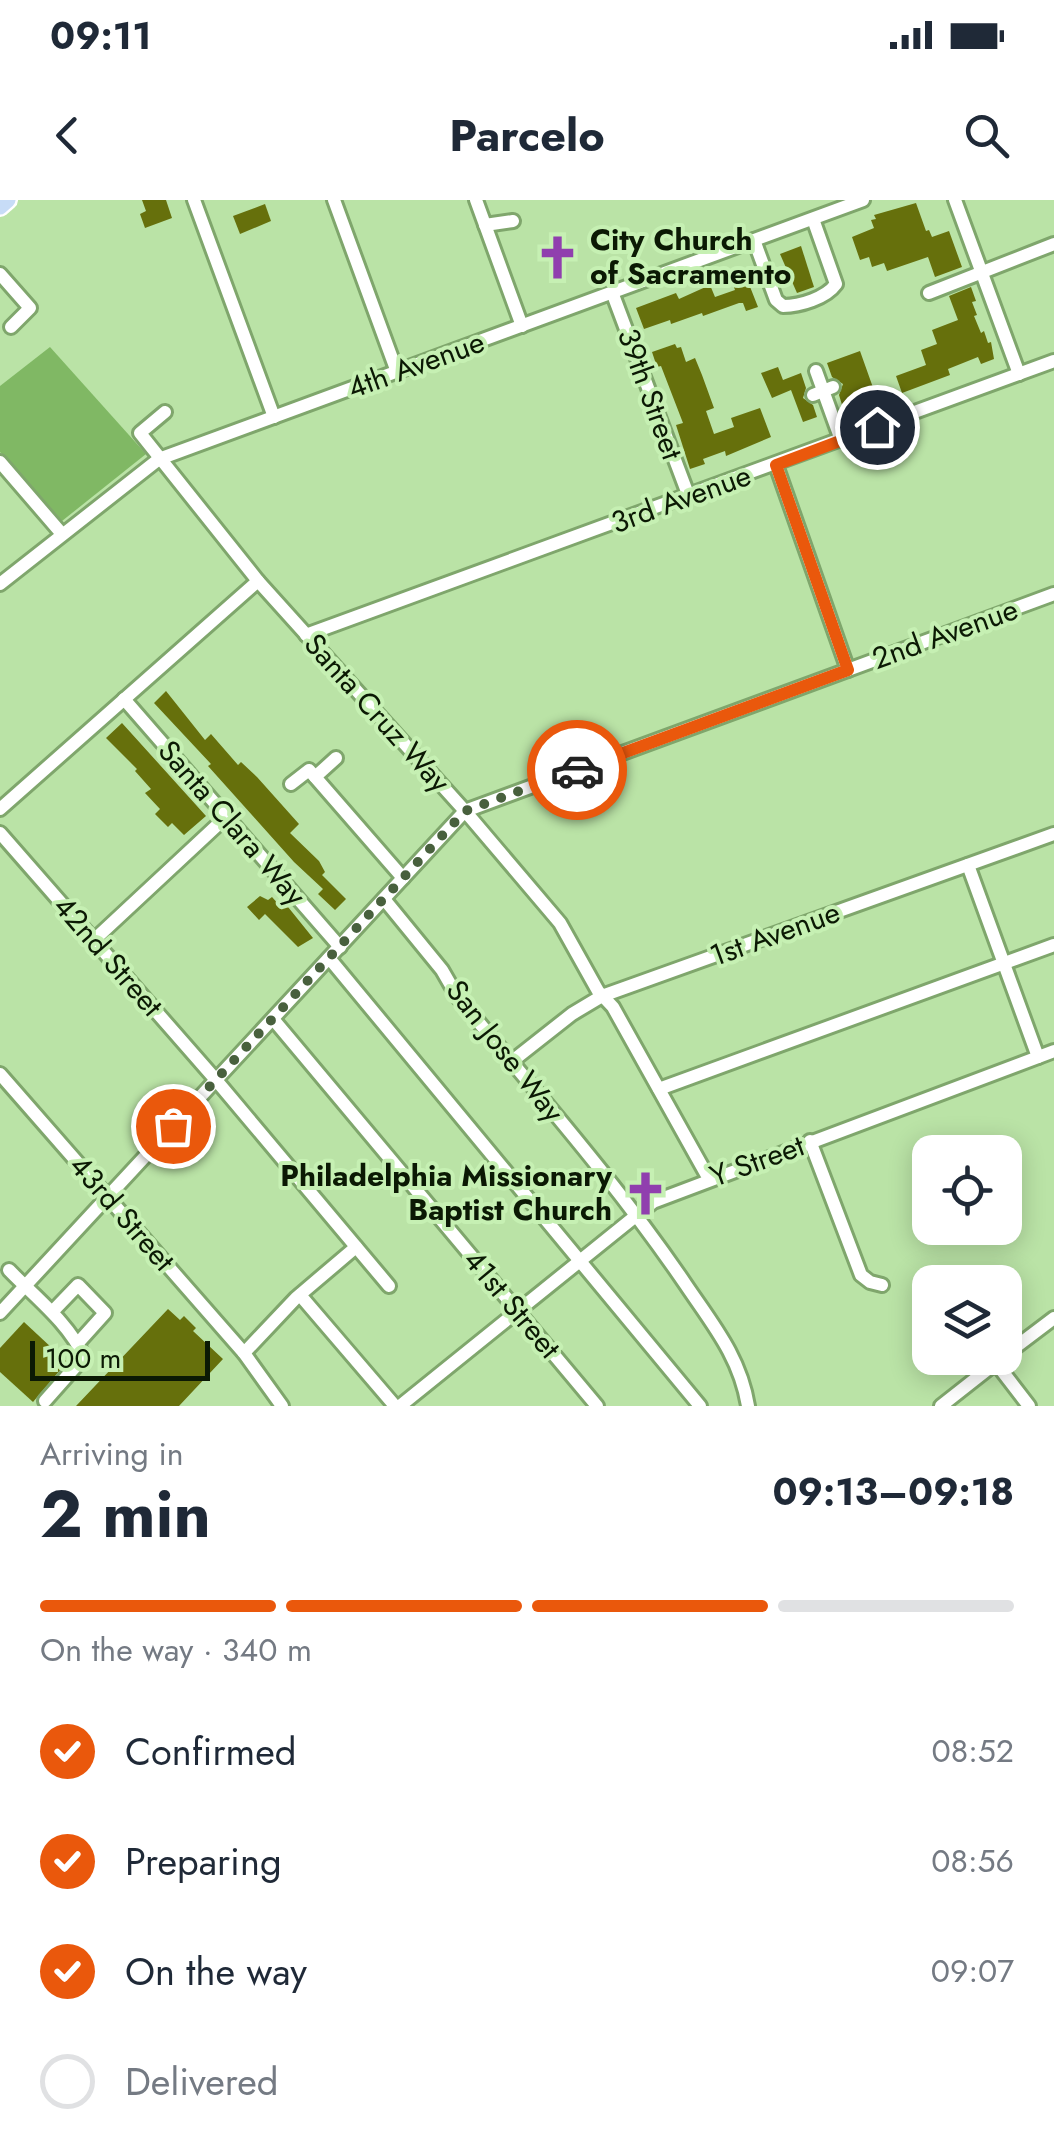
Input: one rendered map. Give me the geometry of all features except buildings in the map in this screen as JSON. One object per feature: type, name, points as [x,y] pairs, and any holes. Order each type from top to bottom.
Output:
[{"type":"main road","points":[[0,207],[8,200]]},
{"type":"street","points":[[194,200],[274,418]]},
{"type":"street","points":[[334,200],[398,372]]},
{"type":"street","points":[[476,200],[522,326]]},
{"type":"street","name":"4th Avenue","points":[[0,584],[159,460],[813,219],[834,205],[864,200]]},
{"type":"street","points":[[955,200],[1020,374]]},
{"type":"street","points":[[754,240],[776,300],[783,306],[793,306],[826,294],[836,284],[813,219]]},
{"type":"street","points":[[485,225],[513,222]]},
{"type":"street","points":[[929,293],[1054,244]]},
{"type":"street","points":[[0,274],[30,308],[11,326]]},
{"type":"street","name":"39th Street","points":[[612,292],[689,497]]},
{"type":"street","name":"3rd Avenue","points":[[306,634],[1054,362]]},
{"type":"street","points":[[816,372],[842,440]]},
{"type":"street","points":[[159,460],[140,433],[165,412]]},
{"type":"street","name":"Santa Cruz Way","points":[[159,460],[258,580],[560,923],[602,996],[613,1007],[709,1179]]},
{"type":"street","points":[[0,462],[62,534]]},
{"type":"street","points":[[776,465],[848,670]]},
{"type":"street","points":[[0,809],[258,580]]},
{"type":"street","name":"2nd Avenue","points":[[0,1313],[465,811],[1054,594]]},
{"type":"street","name":"Santa Clara Way","points":[[124,699],[340,947]]},
{"type":"street","points":[[315,777],[336,758]]},
{"type":"street","points":[[291,784],[310,770],[403,878]]},
{"type":"street","points":[[94,940],[226,817]]},
{"type":"street","name":"42nd Street","points":[[0,833],[216,1080],[388,1286]]},
{"type":"street","name":"1st Avenue","points":[[512,1062],[572,1014],[602,996],[1054,834]]},
{"type":"street","points":[[968,866],[1038,1057]]},
{"type":"street","name":"San Jose Way","points":[[384,899],[638,1213],[733,1355],[748,1406]]},
{"type":"street","points":[[659,1090],[1054,944]]},
{"type":"street","points":[[329,958],[700,1406]]},
{"type":"street","name":"41st Street","points":[[272,1019],[597,1406]]},
{"type":"street","name":"Y Street","points":[[398,1406],[638,1213],[670,1193],[1054,1051]]},
{"type":"street","name":"43rd Street","points":[[0,1074],[244,1352],[282,1406]]},
{"type":"street","points":[[810,1141],[861,1275],[882,1284]]},
{"type":"street","points":[[244,1352],[300,1295],[356,1248]]},
{"type":"street","points":[[9,1270],[53,1312],[78,1343],[84,1358],[45,1401]]},
{"type":"street","points":[[53,1312],[78,1285],[106,1313],[78,1343]]},
{"type":"street","points":[[300,1295],[398,1406]]},
{"type":"street","points":[[1022,1342],[1054,1318]]},
{"type":"street","points":[[940,1406],[979,1375]]},
{"type":"street","points":[[1011,1375],[1029,1406]]},
{"type":"green space","points":[[50,347],[146,454],[62,521],[0,452],[0,386]]},
{"type":"way so far","points":[[173,1126],[465,811],[577,770]]},
{"type":"place","name":"City Church of Sacramento","points":[[557,257]]},
{"type":"place","name":"Philadelphia Missionary Baptist Church","points":[[645,1193]]},
{"type":"route","points":[[577,770],[848,670],[776,465],[877,427]]}]
